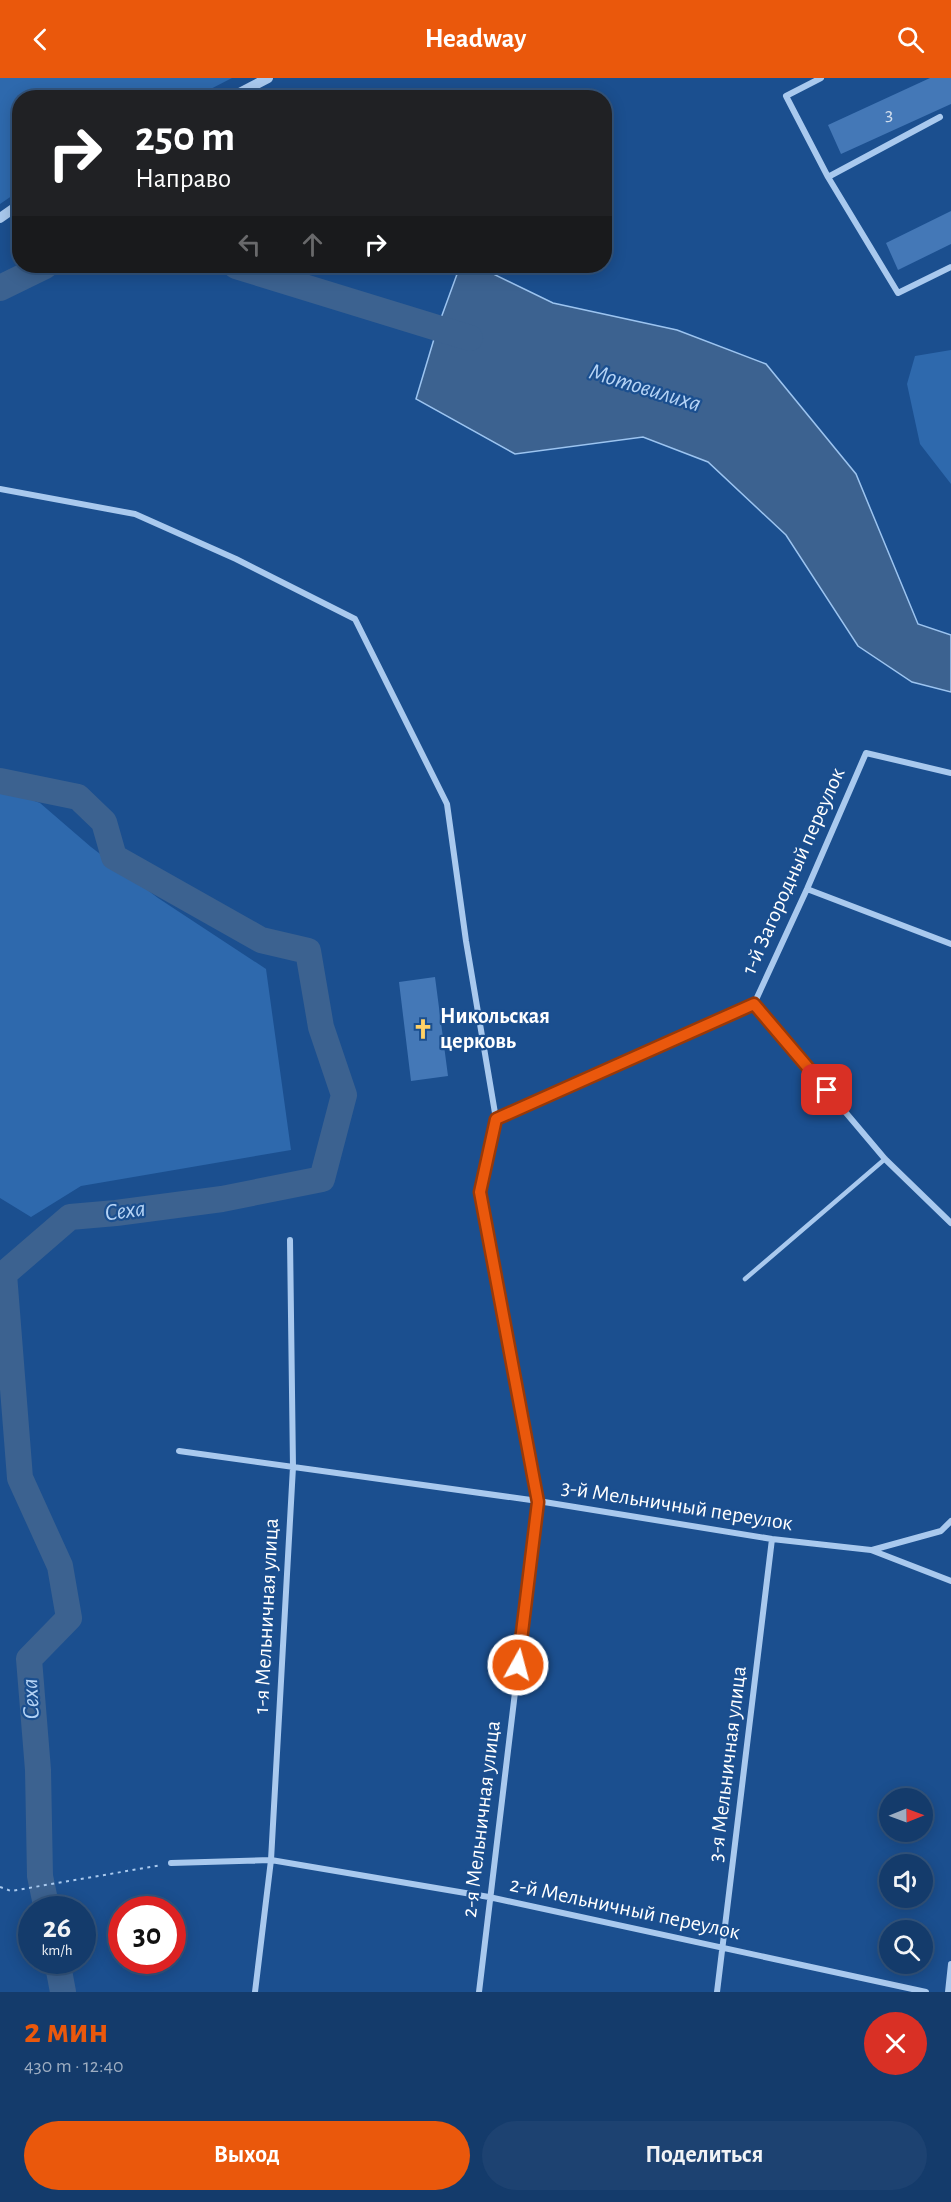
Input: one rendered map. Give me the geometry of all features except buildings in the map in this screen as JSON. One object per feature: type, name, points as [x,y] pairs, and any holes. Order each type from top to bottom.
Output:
[{"type":"street","points":[[245,90],[268,78]]},
{"type":"street","points":[[821,78],[786,96],[828,177],[898,293],[951,267]]},
{"type":"street","points":[[828,177],[940,117]]},
{"type":"street","name":"2-я Мельничная улица","points":[[0,489],[135,514],[236,559],[355,619],[447,804],[466,941],[496,1119],[480,1192],[538,1502],[479,1992]]},
{"type":"street","name":"1-й Загородный переулок","points":[[754,1004],[866,753],[951,773]]},
{"type":"street","points":[[807,889],[951,944]]},
{"type":"street","points":[[496,1119],[754,1004],[885,1159],[951,1223]]},
{"type":"street","name":"1-я Мельничная улица","points":[[255,1992],[271,1860],[293,1467],[290,1240]]},
{"type":"street","name":"3-й Мельничный переулок","points":[[179,1451],[538,1502],[772,1539],[871,1550],[951,1581]]},
{"type":"street","points":[[871,1550],[941,1531],[951,1521]]},
{"type":"street","name":"3-я Мельничная улица","points":[[717,1992],[772,1539]]},
{"type":"street","name":"2-й Мельничный переулок","points":[[171,1863],[271,1860],[489,1897],[927,1992]]},
{"type":"street","points":[[948,1992],[951,1964]]},
{"type":"lane","points":[[745,1280],[885,1159]]},
{"type":"path","points":[[0,1887],[10,1891],[171,1863]]},
{"type":"shaded area","points":[[0,78],[232,78],[209,90],[12,90],[12,196],[0,204]]},
{"type":"shaded area","points":[[951,350],[951,484],[920,444],[907,384],[915,356]]},
{"type":"shaded area","points":[[0,788],[40,803],[91,847],[158,898],[266,969],[291,1150],[81,1186],[31,1217],[0,1198]]},
{"type":"water","points":[[457,273],[491,273],[553,303],[677,330],[766,364],[856,474],[918,624],[951,635],[951,692],[912,682],[858,646],[786,535],[708,462],[643,437],[515,454],[416,399],[437,329]]},
{"type":"waterway","name":"Мотовилиха","points":[[0,288],[31,273]]},
{"type":"waterway","name":"Мотовилиха","points":[[259,273],[470,338]]},
{"type":"waterway","name":"Сеха","points":[[0,781],[78,797],[104,822],[114,857],[261,940],[308,951],[321,1027],[344,1095],[322,1179],[222,1199],[70,1217],[4,1274],[20,1478],[60,1566],[69,1618],[29,1659],[38,1770],[40,1876],[44,1896]]},
{"type":"waterway","name":"Сеха","points":[[60,1974],[63,1992]]},
{"type":"place","name":"Никольская церковь","points":[[423,1029]]},
{"type":"route","points":[[518,1665],[538,1502],[480,1192],[496,1119],[754,1004],[827,1090]]}]
